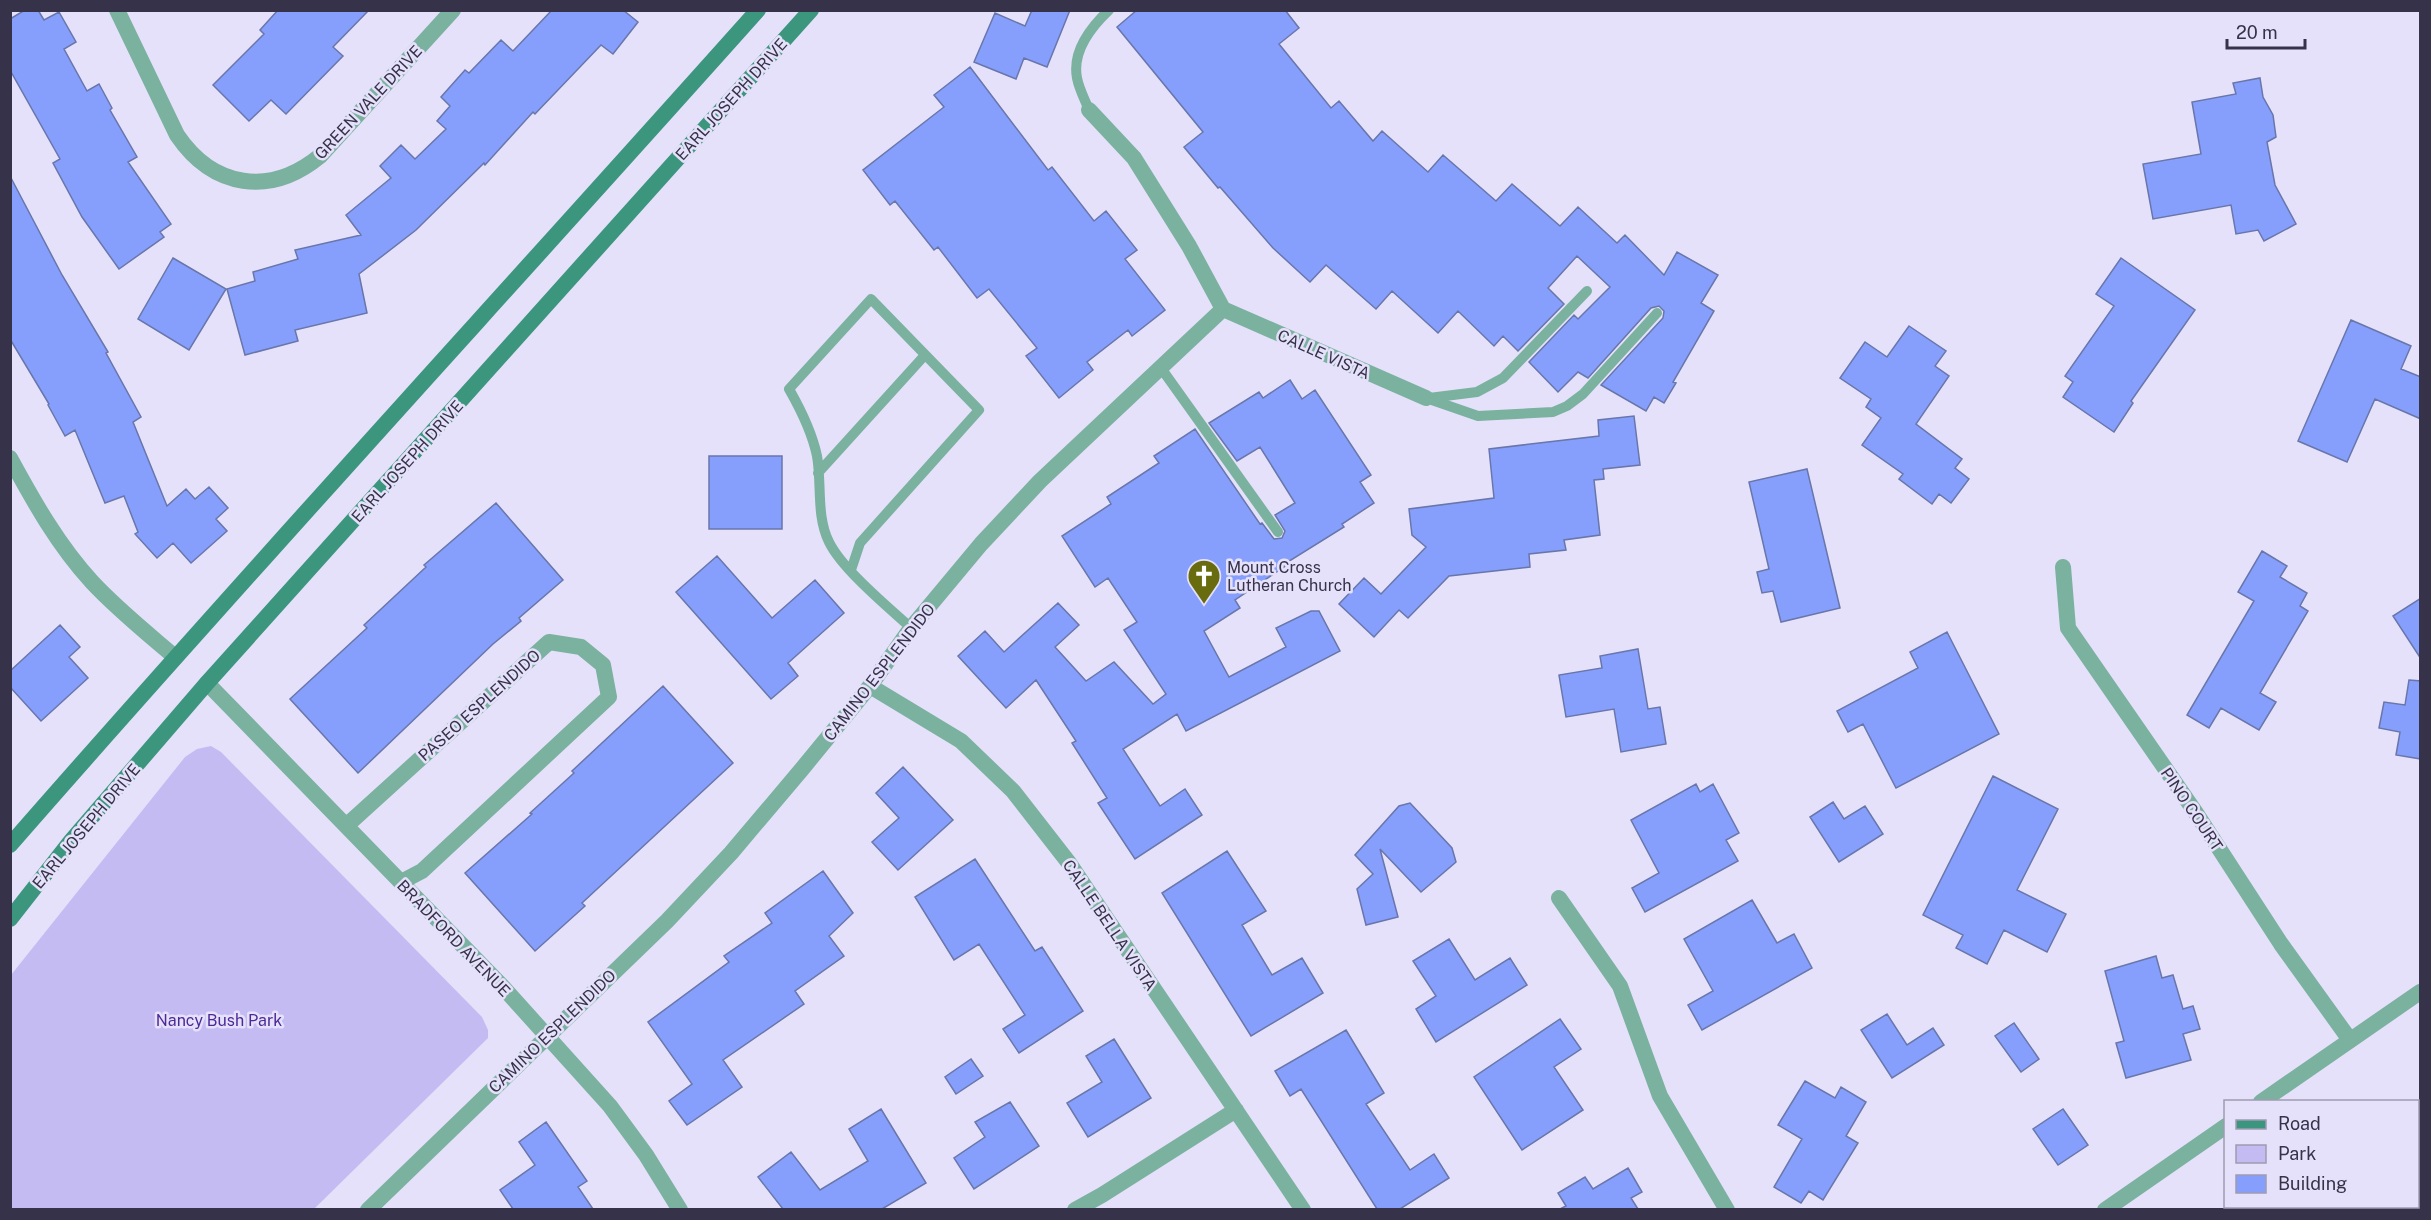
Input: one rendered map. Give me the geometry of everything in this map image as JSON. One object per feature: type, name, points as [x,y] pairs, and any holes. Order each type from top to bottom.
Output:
[{"type":"main road","points":[[10,845],[175,657],[500,300],[758,10]]},
{"type":"main road","name":"EARL JOSEPH DRIVE","points":[[10,919],[71,841],[207,683],[811,10]]},
{"type":"street","name":"GREEN VALE DRIVE","points":[[117,10],[177,135],[186,148],[198,160],[226,177],[258,182],[292,174],[320,156],[453,10]]},
{"type":"street","points":[[1089,110],[1134,158],[1189,246],[1223,309]]},
{"type":"street","name":"CAMINO ESPLENDIDO","points":[[368,1209],[667,921],[731,853],[870,686],[911,628],[981,544],[1040,481],[1223,309]]},
{"type":"street","name":"CALLE VISTA","points":[[1223,309],[1426,398]]},
{"type":"street","points":[[10,458],[45,519],[68,552],[120,609],[175,657]]},
{"type":"street","name":"PINO COURT","points":[[2063,567],[2068,628],[2196,813],[2281,944],[2350,1040]]},
{"type":"street","name":"PASEO ESPLENDIDO","points":[[346,826],[549,642],[581,647],[603,665],[609,697],[422,871],[401,882]]},
{"type":"street","name":"BRADFORD AVENUE","points":[[207,683],[501,985],[610,1106],[646,1155],[680,1209]]},
{"type":"street","name":"CALLE BELLA VISTA","points":[[870,686],[961,741],[1013,791],[1069,862],[1303,1209]]},
{"type":"street","points":[[1559,898],[1620,986],[1660,1096],[1727,1209]]},
{"type":"street","points":[[2262,1100],[2421,992]]},
{"type":"street","points":[[1075,1209],[1102,1195],[1236,1110]]},
{"type":"street","points":[[2105,1209],[2224,1127]]},
{"type":"lane","points":[[1089,110],[1077,81],[1077,62],[1084,42],[1095,23],[1109,10]]},
{"type":"lane","points":[[1426,398],[1477,392],[1503,378],[1587,291]]},
{"type":"lane","points":[[851,570],[860,543],[980,410],[871,299],[789,389],[806,419],[817,457],[822,520],[828,542],[840,559],[851,570],[911,628]]},
{"type":"lane","points":[[1426,398],[1478,416],[1553,412],[1567,406],[1583,394],[1657,313]]},
{"type":"lane","points":[[818,473],[925,355]]},
{"type":"lane","points":[[1161,368],[1278,532]]},
{"type":"green space","name":"Nancy Bush Park","points":[[211,746],[221,752],[482,1017],[488,1030],[488,1038],[314,1209],[11,1209],[11,975],[185,757],[197,749]]},
{"type":"building","points":[[25,10],[38,10],[44,20],[59,12],[76,42],[64,49],[87,91],[99,84],[112,108],[110,110],[137,157],[128,162],[171,224],[160,232],[164,237],[119,269],[82,217],[53,163],[60,159],[10,70],[10,19]]},
{"type":"building","points":[[278,10],[369,10],[333,47],[343,56],[286,114],[271,100],[249,121],[213,85],[264,34],[260,30]]},
{"type":"building","points":[[552,10],[623,10],[638,22],[613,54],[601,45],[535,114],[533,112],[485,165],[484,163],[416,230],[359,274],[367,313],[295,330],[298,341],[245,355],[227,289],[255,281],[253,272],[298,259],[295,250],[361,235],[346,215],[391,178],[380,166],[401,145],[415,159],[446,129],[437,121],[450,106],[441,97],[465,70],[469,73],[501,40],[513,51]]},
{"type":"building","points":[[1032,10],[1070,10],[1047,67],[1024,58],[1016,79],[974,62],[995,13],[1025,26]]},
{"type":"building","points":[[1137,10],[1285,10],[1299,28],[1279,44],[1331,108],[1339,101],[1373,141],[1382,131],[1428,172],[1443,155],[1496,201],[1512,184],[1560,226],[1578,207],[1617,243],[1625,235],[1664,275],[1677,252],[1718,275],[1701,303],[1714,311],[1673,382],[1676,383],[1664,403],[1654,397],[1646,411],[1601,385],[1663,318],[1664,311],[1659,306],[1651,308],[1588,378],[1578,372],[1558,392],[1529,362],[1574,315],[1578,319],[1610,287],[1577,256],[1548,288],[1564,304],[1518,351],[1503,336],[1494,346],[1458,311],[1438,333],[1392,291],[1376,309],[1326,265],[1310,282],[1273,248],[1184,147],[1203,132],[1117,27]]},
{"type":"building","points":[[970,67],[1048,170],[1052,167],[1094,221],[1106,211],[1137,250],[1125,259],[1165,310],[1132,336],[1128,330],[1087,362],[1093,370],[1059,398],[1026,356],[1037,348],[989,289],[977,298],[938,247],[934,250],[895,201],[890,205],[863,170],[944,107],[934,95]]},
{"type":"building","points":[[2260,78],[2263,97],[2273,115],[2276,137],[2267,142],[2275,185],[2296,224],[2264,241],[2258,230],[2236,234],[2231,205],[2153,219],[2143,164],[2201,154],[2192,102],[2236,94],[2233,83]]},
{"type":"building","points":[[10,176],[62,275],[108,352],[106,353],[141,417],[133,422],[167,506],[186,489],[195,499],[209,487],[228,508],[216,519],[227,531],[191,563],[173,543],[157,558],[135,534],[138,532],[124,496],[105,503],[75,430],[65,436],[49,404],[10,339]]},
{"type":"building","points":[[173,258],[226,289],[189,350],[138,319]]},
{"type":"building","points":[[2121,258],[2195,310],[2131,401],[2133,403],[2114,432],[2063,397],[2073,382],[2065,376],[2114,306],[2096,294]]},
{"type":"building","points":[[2351,320],[2411,346],[2401,369],[2421,377],[2421,419],[2375,399],[2347,462],[2298,441]]},
{"type":"building","points":[[1909,326],[1946,351],[1935,366],[1949,376],[1916,424],[1962,459],[1955,468],[1969,479],[1951,503],[1939,494],[1932,504],[1899,479],[1903,474],[1862,445],[1881,418],[1866,407],[1871,399],[1840,378],[1865,342],[1887,357]]},
{"type":"building","points":[[1290,380],[1302,399],[1315,390],[1371,475],[1360,482],[1374,503],[1342,524],[1344,527],[1286,563],[1287,565],[1235,600],[1240,608],[1204,631],[1229,677],[1286,647],[1276,628],[1311,611],[1319,611],[1340,651],[1186,731],[1177,714],[1123,749],[1160,806],[1185,789],[1202,815],[1135,859],[1098,803],[1107,798],[1072,743],[1076,741],[1036,680],[1006,708],[958,656],[985,631],[1004,652],[1058,603],[1079,625],[1055,647],[1086,681],[1114,662],[1153,704],[1166,694],[1124,630],[1137,622],[1108,578],[1095,587],[1062,536],[1111,504],[1107,497],[1159,463],[1154,456],[1195,429],[1260,524],[1262,523],[1274,539],[1282,538],[1285,531],[1275,515],[1295,503],[1260,447],[1237,461],[1209,423],[1259,392],[1263,398]]},
{"type":"building","points":[[1634,416],[1640,465],[1603,469],[1604,479],[1594,480],[1600,535],[1564,540],[1566,550],[1529,554],[1530,567],[1449,576],[1408,618],[1399,610],[1374,637],[1339,604],[1364,578],[1381,594],[1426,547],[1412,535],[1409,509],[1494,498],[1489,449],[1599,436],[1598,420]]},
{"type":"building","points":[[709,456],[782,456],[782,529],[709,529]]},
{"type":"building","points":[[1807,469],[1840,608],[1781,622],[1773,591],[1762,593],[1757,572],[1769,569],[1749,482]]},
{"type":"building","points":[[496,503],[563,580],[519,618],[521,621],[493,644],[358,773],[290,699],[367,628],[364,625],[426,567],[424,565]]},
{"type":"building","points":[[2262,551],[2287,566],[2280,577],[2307,593],[2300,606],[2308,611],[2260,693],[2276,702],[2259,730],[2221,708],[2209,728],[2187,715],[2254,601],[2238,592]]},
{"type":"building","points":[[717,556],[772,618],[815,580],[844,613],[788,663],[798,676],[771,699],[676,592]]},
{"type":"building","points":[[2421,598],[2421,659],[2393,616]]},
{"type":"building","points":[[60,625],[80,647],[69,657],[88,678],[41,721],[10,687],[10,671]]},
{"type":"building","points":[[1947,632],[1999,734],[1896,788],[1863,724],[1848,732],[1837,711],[1918,668],[1910,652]]},
{"type":"building","points":[[1638,649],[1648,709],[1660,707],[1666,744],[1621,752],[1614,709],[1566,717],[1559,675],[1602,668],[1600,656]]},
{"type":"building","points":[[2409,680],[2421,681],[2421,759],[2396,755],[2400,732],[2379,728],[2384,702],[2405,705]]},
{"type":"building","points":[[663,686],[733,763],[582,903],[585,906],[535,951],[465,873],[532,814],[530,813],[574,773],[572,771]]},
{"type":"building","points":[[903,767],[953,820],[898,870],[872,842],[899,818],[876,793]]},
{"type":"building","points":[[1993,776],[2058,809],[2017,890],[2066,914],[2047,952],[2004,930],[1987,964],[1956,948],[1963,935],[1923,915]]},
{"type":"building","points":[[1696,784],[1700,792],[1713,784],[1739,833],[1726,840],[1738,861],[1645,912],[1632,888],[1659,873],[1631,820]]},
{"type":"building","points":[[1833,802],[1844,819],[1865,806],[1883,834],[1839,862],[1810,817]]},
{"type":"building","points":[[1410,803],[1452,848],[1456,862],[1421,892],[1380,849],[1398,917],[1366,925],[1357,889],[1373,874],[1355,855],[1399,806]]},
{"type":"building","points":[[1227,851],[1266,911],[1242,925],[1272,975],[1302,958],[1323,993],[1251,1036],[1162,893]]},
{"type":"building","points":[[975,859],[1035,951],[1042,947],[1083,1011],[1019,1053],[1003,1029],[1025,1015],[979,944],[954,960],[915,897]]},
{"type":"building","points":[[823,871],[853,913],[829,936],[844,956],[795,991],[804,1004],[723,1060],[742,1087],[687,1125],[669,1101],[692,1084],[648,1022],[729,962],[724,956],[772,923],[765,913]]},
{"type":"building","points":[[1752,900],[1777,943],[1794,934],[1812,968],[1702,1030],[1688,1005],[1713,991],[1684,939]]},
{"type":"building","points":[[1449,939],[1475,980],[1510,958],[1527,985],[1436,1042],[1416,1009],[1436,996],[1413,961]]},
{"type":"building","points":[[2156,956],[2162,978],[2173,975],[2183,1009],[2193,1006],[2200,1029],[2183,1034],[2191,1060],[2126,1078],[2116,1043],[2124,1041],[2105,971]]},
{"type":"building","points":[[1887,1014],[1907,1045],[1933,1028],[1944,1045],[1892,1078],[1861,1030]]},
{"type":"building","points":[[1560,1019],[1581,1049],[1554,1067],[1583,1110],[1522,1150],[1474,1077]]},
{"type":"building","points":[[2014,1023],[2039,1059],[2021,1072],[1995,1036]]},
{"type":"building","points":[[1346,1030],[1384,1093],[1366,1104],[1410,1170],[1434,1154],[1449,1178],[1400,1209],[1377,1209],[1301,1089],[1290,1096],[1275,1071]]},
{"type":"building","points":[[1114,1039],[1151,1098],[1088,1137],[1067,1103],[1102,1082],[1086,1056]]},
{"type":"building","points":[[971,1059],[983,1076],[956,1094],[945,1077]]},
{"type":"building","points":[[1805,1081],[1835,1098],[1841,1087],[1866,1102],[1846,1136],[1858,1143],[1823,1200],[1809,1191],[1801,1203],[1774,1187],[1802,1139],[1778,1125]]},
{"type":"building","points":[[1010,1102],[1039,1146],[974,1189],[954,1158],[985,1137],[975,1122]]},
{"type":"building","points":[[881,1109],[926,1183],[882,1209],[783,1209],[758,1177],[791,1152],[820,1190],[868,1161],[849,1129]]},
{"type":"building","points":[[2063,1109],[2088,1145],[2058,1165],[2033,1129]]},
{"type":"building","points":[[546,1122],[587,1181],[578,1187],[593,1209],[513,1209],[500,1190],[535,1165],[519,1142]]},
{"type":"building","points":[[1628,1168],[1642,1192],[1631,1198],[1638,1209],[1560,1209],[1566,1206],[1558,1193],[1585,1177],[1593,1189]]},
{"type":"place","name":"Mount Cross Lutheran Church","points":[[1204,605]]}]
